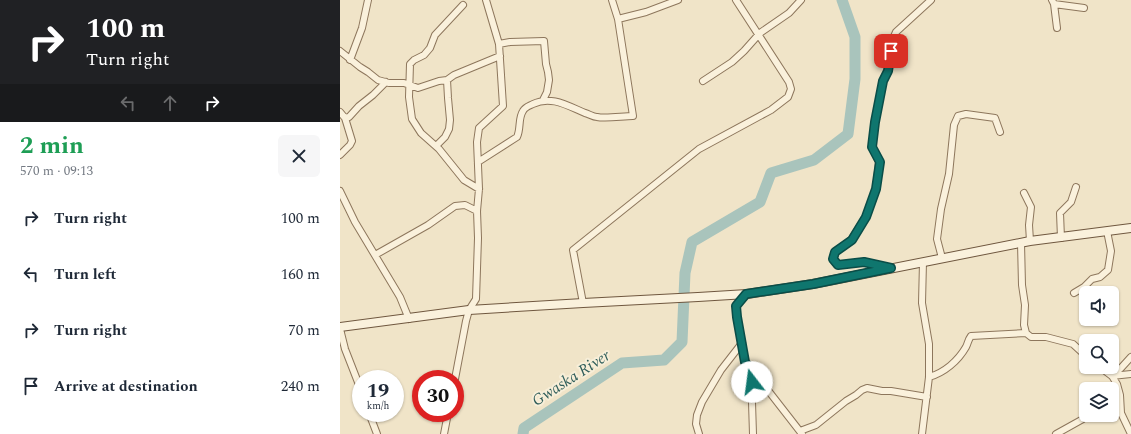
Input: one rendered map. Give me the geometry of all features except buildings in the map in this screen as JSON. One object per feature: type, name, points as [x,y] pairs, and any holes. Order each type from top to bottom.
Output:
[{"type":"main road","points":[[340,328],[469,310],[583,302],[632,301],[746,294],[813,284],[1030,241],[1131,228]]},
{"type":"street","points":[[350,60],[362,28],[368,0]]},
{"type":"street","points":[[457,370],[466,321],[469,310],[476,299],[478,238],[477,211],[479,189],[477,142],[479,128],[502,106],[499,44],[486,0]]},
{"type":"street","points":[[478,162],[517,137],[519,134],[521,114],[523,110],[543,100],[561,103],[596,117],[633,116],[618,19],[612,0]]},
{"type":"street","points":[[618,19],[646,12],[678,0]]},
{"type":"street","points":[[583,302],[572,250],[699,149],[771,110],[788,97],[791,89],[789,82],[736,0]]},
{"type":"street","points":[[704,81],[732,62],[768,27],[789,13],[802,0]]},
{"type":"street","points":[[891,268],[864,262],[838,265],[833,259],[835,252],[852,240],[866,217],[876,189],[880,162],[872,147],[883,81],[888,71],[891,43],[896,32],[930,0]]},
{"type":"street","points":[[1057,28],[1053,2],[1084,8]]},
{"type":"street","points":[[463,5],[435,35],[430,48],[424,55],[414,60],[410,64],[409,97],[412,119],[421,132],[436,146],[464,180],[479,189]]},
{"type":"street","points":[[499,44],[544,41],[549,80],[547,92],[543,100]]},
{"type":"street","points":[[340,51],[378,80],[404,83],[418,88],[447,80],[454,75],[500,56]]},
{"type":"street","points":[[436,146],[449,129],[450,120],[447,80]]},
{"type":"street","points":[[345,118],[386,82]]},
{"type":"street","points":[[340,112],[345,118],[352,141],[340,155]]},
{"type":"street","points":[[942,258],[937,239],[941,209],[949,174],[954,125],[958,116],[966,114],[995,118],[1000,132]]},
{"type":"street","points":[[1061,238],[1060,213],[1071,202],[1076,186]]},
{"type":"street","points":[[340,191],[355,222],[400,297],[409,319]]},
{"type":"street","points":[[1024,193],[1031,207],[1029,225],[1030,241]]},
{"type":"street","points":[[375,255],[428,225],[454,206],[465,206],[477,211]]},
{"type":"street","points":[[1074,293],[1084,287],[1092,279],[1100,277],[1108,270],[1111,251],[1107,231]]},
{"type":"street","points":[[1021,243],[1022,285],[1025,305],[1024,325],[1026,334]]},
{"type":"street","points":[[922,434],[929,377],[928,344],[922,303],[923,262]]},
{"type":"street","points":[[746,294],[736,306],[745,362],[801,433],[816,425],[846,401],[867,388],[927,397]]},
{"type":"street","points":[[340,328],[345,348],[353,370]]},
{"type":"street","points":[[929,377],[937,375],[958,359],[971,336],[1026,334],[1032,338],[1046,337],[1074,344],[1079,349]]},
{"type":"street","points":[[699,434],[696,424],[697,415],[702,402],[721,370],[742,343]]},
{"type":"street","points":[[1112,376],[1131,357]]},
{"type":"street","points":[[751,370],[753,434]]},
{"type":"street","points":[[1109,374],[1116,382]]},
{"type":"street","points":[[1112,376],[1131,374]]},
{"type":"street","points":[[1119,391],[1121,413],[1131,434]]},
{"type":"street","points":[[1056,434],[1079,421]]},
{"type":"street","points":[[372,422],[377,434]]},
{"type":"street","points":[[444,434],[446,422]]},
{"type":"waterway","name":"Gwaska River","points":[[523,434],[524,428],[622,363],[664,360],[682,342],[685,273],[692,242],[760,202],[771,173],[814,160],[848,134],[855,79],[855,37],[842,0]]},
{"type":"route","points":[[752,382],[751,370],[745,362],[736,306],[746,294],[813,284],[891,268],[864,262],[838,265],[833,259],[835,252],[852,240],[866,217],[876,189],[880,162],[872,147],[883,81],[888,71],[891,51]]}]
